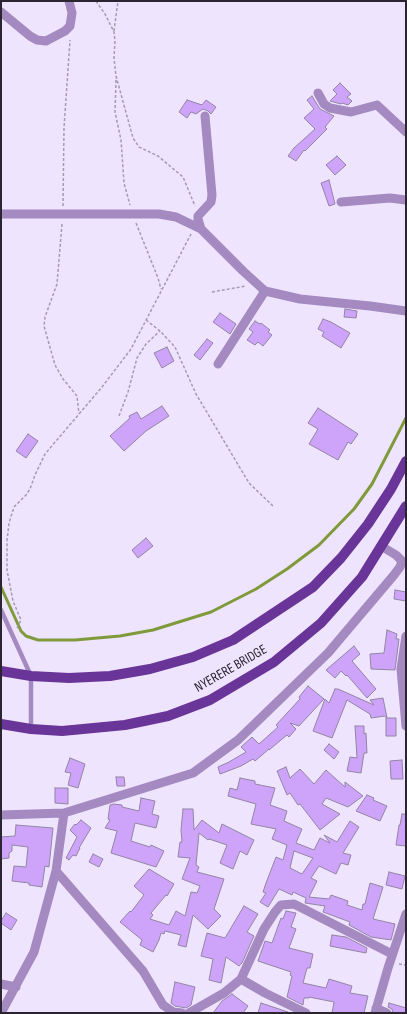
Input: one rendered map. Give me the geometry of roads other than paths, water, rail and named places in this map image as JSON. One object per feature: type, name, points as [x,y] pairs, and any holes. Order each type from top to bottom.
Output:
[{"type":"main road","name":"NYERERE BRIDGE","points":[[1,671],[31,676],[69,678],[110,676],[150,669],[193,657],[233,640],[312,587],[341,558],[368,524],[392,489],[406,461]]},
{"type":"main road","name":"NYERERE BRIDGE","points":[[1,724],[31,729],[62,731],[125,725],[168,716],[210,700],[274,662],[321,623],[362,577],[406,506]]},
{"type":"street","points":[[1,12],[30,36],[37,40],[46,41],[65,31],[70,26],[72,13],[69,1]]},
{"type":"street","points":[[318,93],[324,104],[330,108],[351,112],[377,105],[406,132]]},
{"type":"street","points":[[198,227],[198,216],[211,202],[212,195],[205,116]]},
{"type":"street","points":[[341,202],[390,198],[406,200]]},
{"type":"street","points":[[1,214],[133,214],[165,215],[176,217],[198,227],[265,291],[300,299],[406,311]]},
{"type":"street","points":[[218,364],[265,291]]},
{"type":"street","points":[[1,815],[64,813],[193,774],[238,740],[328,653],[394,575],[404,561],[381,546]]},
{"type":"street","points":[[406,636],[401,669],[406,726]]},
{"type":"street","points":[[1,1013],[34,952],[56,871],[64,813]]},
{"type":"street","points":[[56,871],[144,972],[163,1009],[182,1013]]},
{"type":"street","points":[[189,1013],[224,993],[241,979],[264,929],[281,905],[294,904],[392,954]]},
{"type":"street","points":[[387,1013],[376,1011],[392,954],[406,914]]},
{"type":"street","points":[[241,979],[265,993],[306,1013]]},
{"type":"street","points":[[1,984],[16,987]]},
{"type":"lane","points":[[1,610],[4,622],[31,676],[31,729]]},
{"type":"waterway","points":[[1,587],[21,631],[26,636],[38,640],[75,640],[120,636],[153,630],[211,612],[256,589],[287,569],[319,545],[354,509],[372,484],[406,418]]}]
